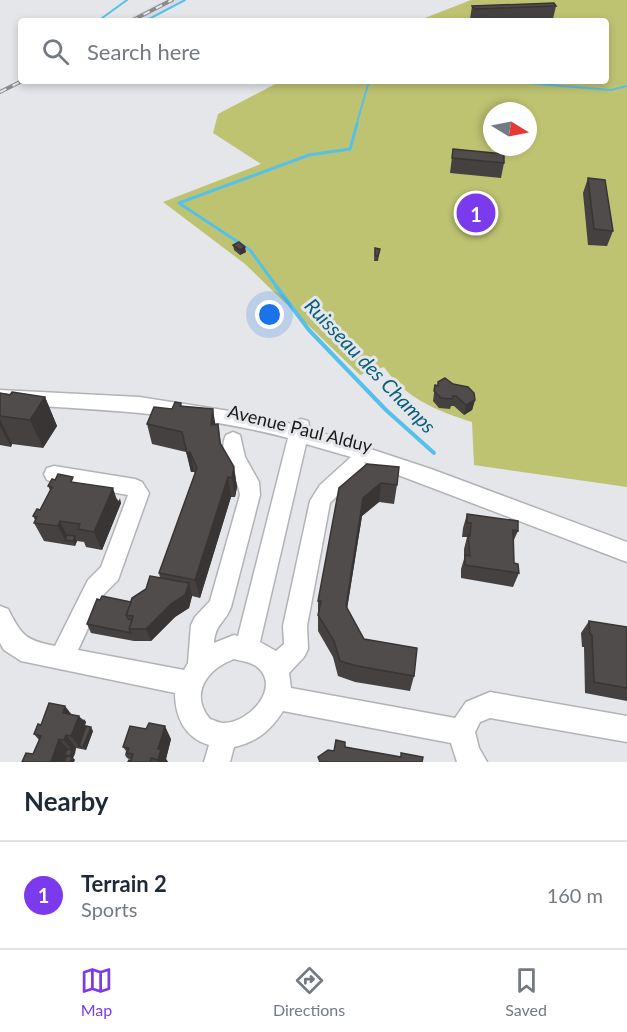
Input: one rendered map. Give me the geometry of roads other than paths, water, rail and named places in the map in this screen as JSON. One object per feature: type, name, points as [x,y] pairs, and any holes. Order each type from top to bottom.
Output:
[{"type":"street","name":"Avenue Paul Alduy","points":[[0,398],[221,409],[300,430],[393,462],[515,511],[627,552]]},
{"type":"street","points":[[247,648],[269,549],[300,430]]},
{"type":"street","points":[[195,674],[210,656],[234,647],[247,648],[267,660],[274,670],[279,683],[276,710],[260,731],[220,751],[198,726],[189,705],[202,631],[207,620],[220,607],[250,495],[249,482],[235,458],[233,440]]},
{"type":"street","points":[[274,670],[296,649],[295,626],[320,501],[326,489],[348,475],[355,464]]},
{"type":"street","points":[[54,474],[135,488],[139,493],[110,573],[96,587],[62,658]]},
{"type":"street","points":[[0,617],[12,642],[29,653],[195,674]]},
{"type":"street","points":[[279,698],[462,732]]},
{"type":"street","points":[[474,762],[467,755],[462,732],[468,714],[477,708],[490,705],[627,729]]},
{"type":"waterway","points":[[102,18],[127,0]]},
{"type":"waterway","points":[[151,18],[185,0]]},
{"type":"waterway","name":"Ruisseau des Champs","points":[[356,126],[368,84]]},
{"type":"waterway","name":"Ruisseau des Champs","points":[[538,84],[611,90],[627,86]]},
{"type":"waterway","name":"Ruisseau des Champs","points":[[277,287],[250,250],[179,203],[309,155],[350,149],[357,124]]},
{"type":"waterway","name":"Ruisseau des Champs","points":[[276,286],[309,330],[386,410],[434,453]]},
{"type":"railway","points":[[137,18],[172,0]]},
{"type":"railway","points":[[0,92],[18,83]]},
{"type":"place","name":"Terrain 2","points":[[476,213]]}]
